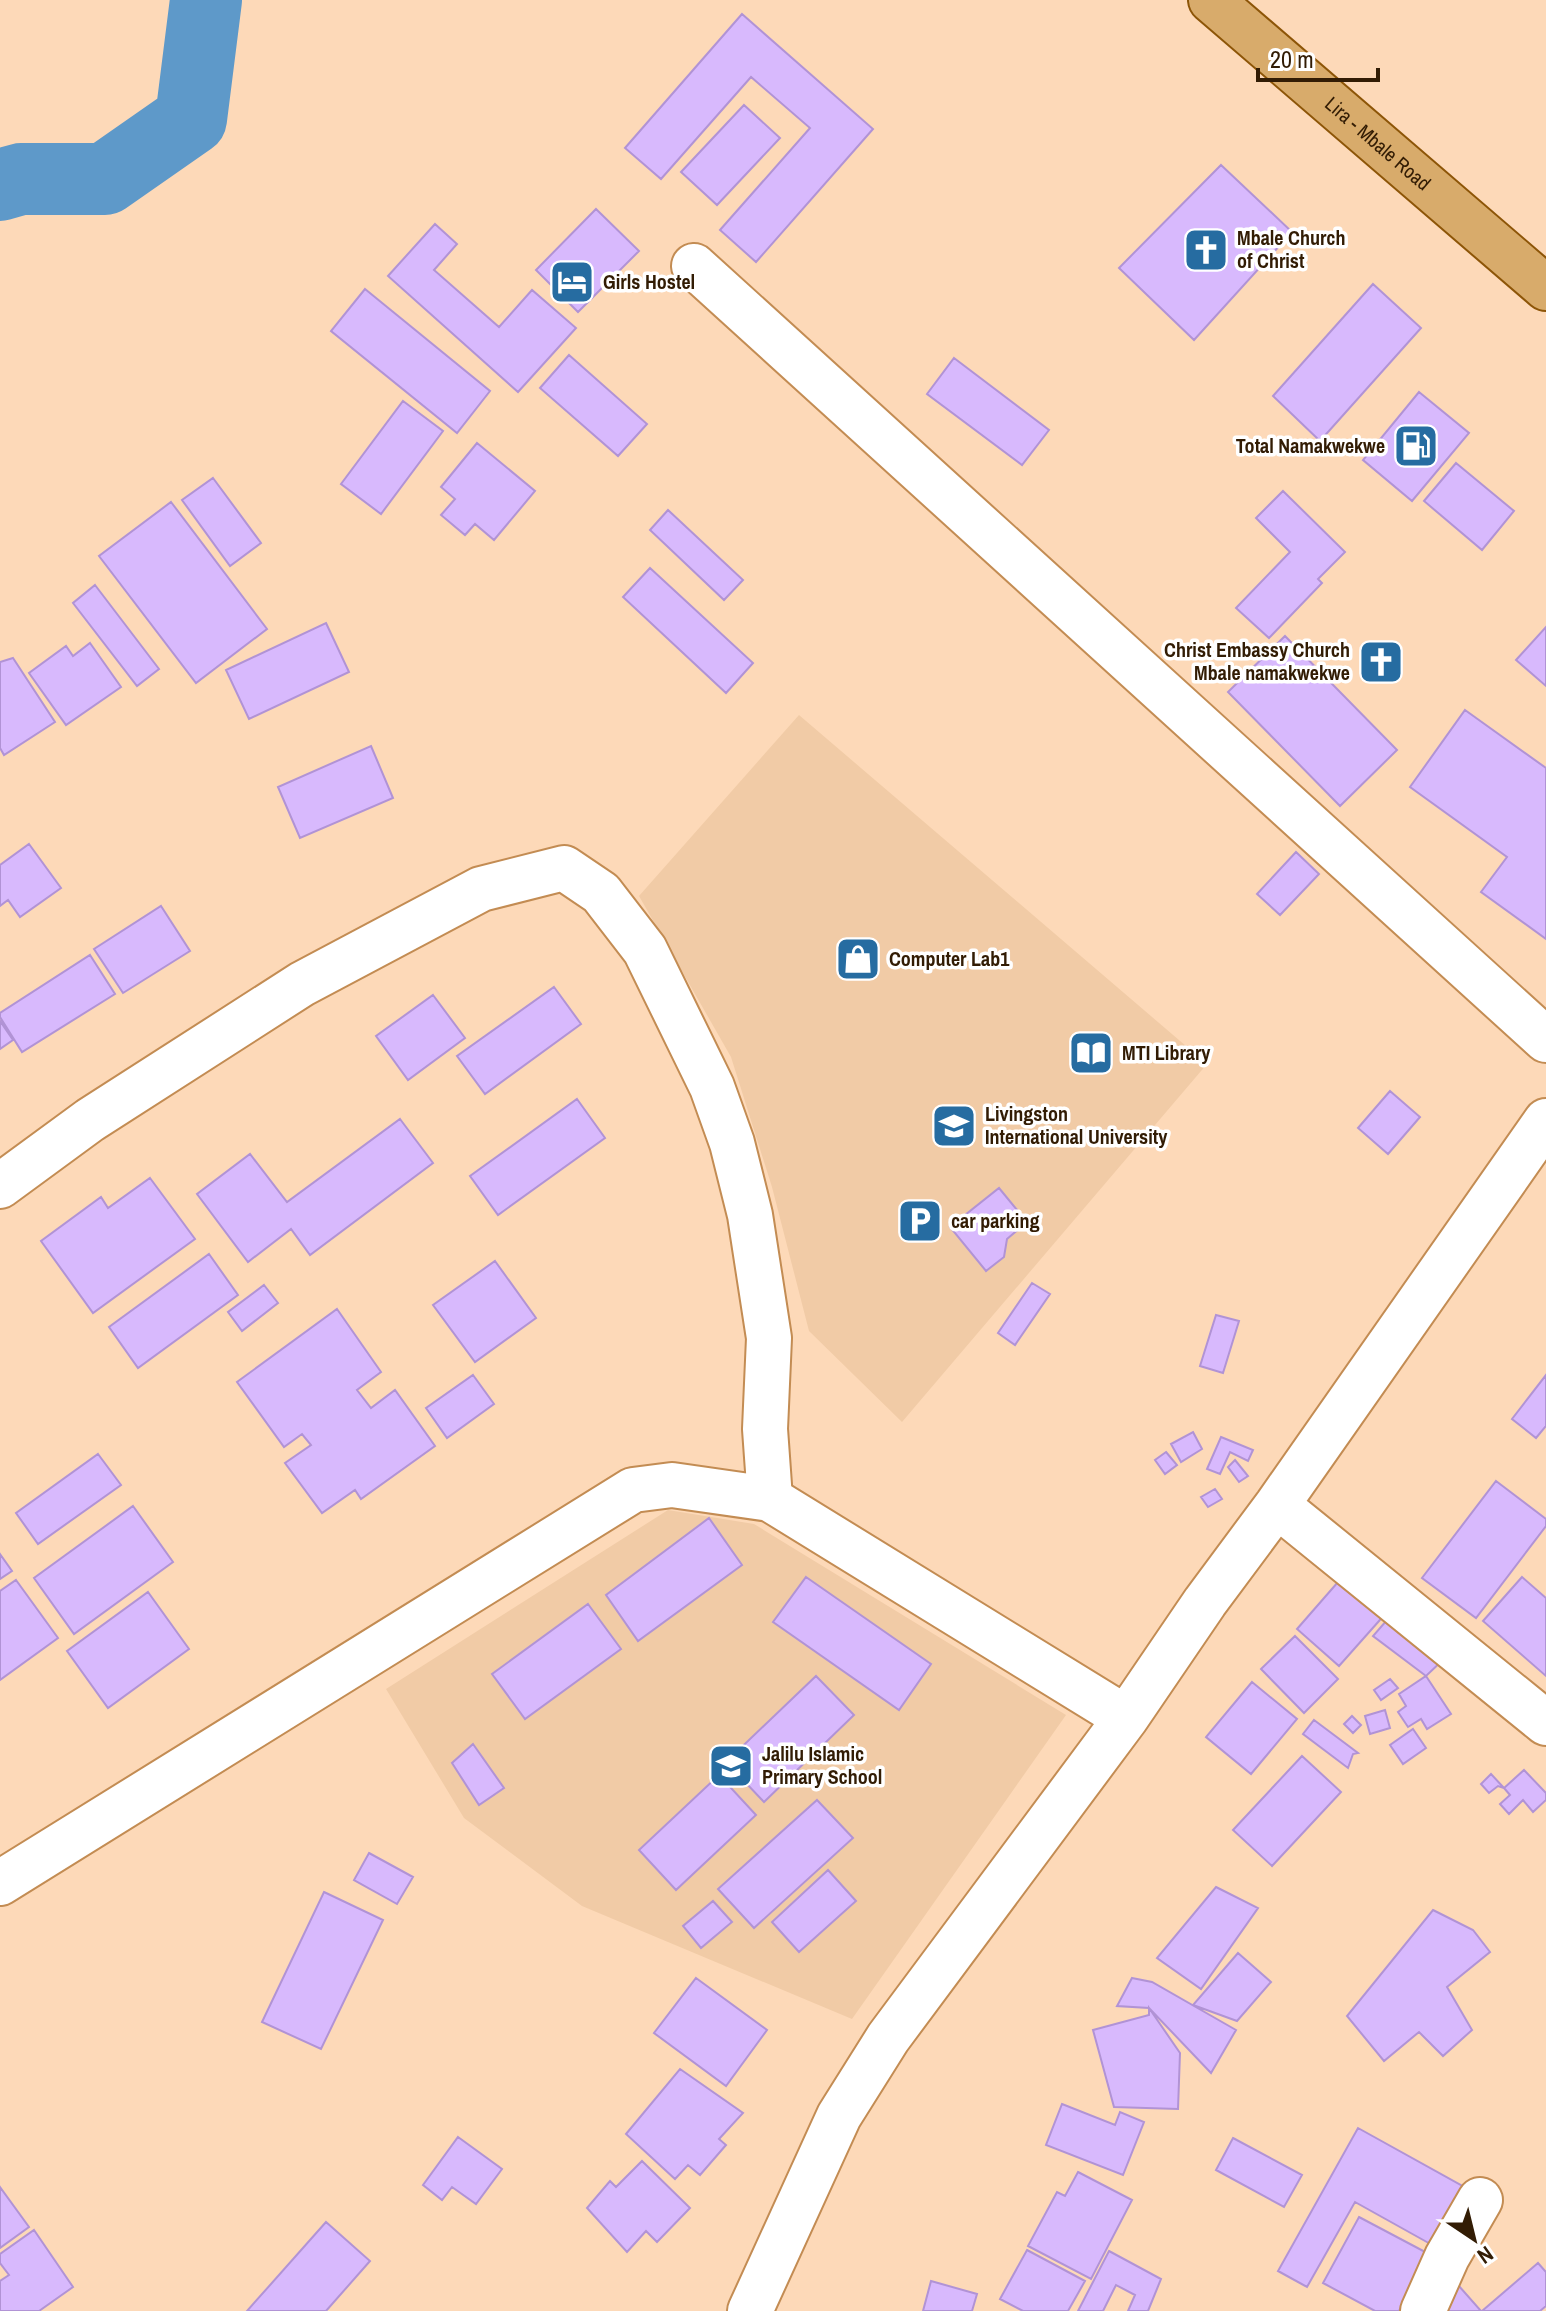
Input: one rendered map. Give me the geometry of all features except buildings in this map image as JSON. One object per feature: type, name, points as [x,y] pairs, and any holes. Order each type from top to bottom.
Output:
[{"type":"main road","name":"Lira - Mbale Road","points":[[1211,0],[1546,288]]},
{"type":"street","points":[[694,266],[1546,1040]]},
{"type":"street","points":[[0,1186],[90,1120],[302,984],[481,889],[564,868],[601,893],[645,950],[712,1087],[732,1143],[750,1215],[769,1338],[765,1429],[770,1499]]},
{"type":"street","points":[[750,2311],[839,2116],[888,2038],[1126,1718],[1546,1121]]},
{"type":"street","points":[[0,1883],[633,1490],[672,1485],[770,1499],[1126,1718]]},
{"type":"street","points":[[1277,1505],[1546,1723]]},
{"type":"street","points":[[1423,2311],[1447,2257],[1480,2200]]},
{"type":"shaded area","name":"Livingston International University","points":[[799,715],[1207,1064],[902,1422],[809,1331],[772,1187],[731,1057],[639,896]]},
{"type":"shaded area","name":"Jalilu Islamic Primary School","points":[[668,1510],[754,1524],[1066,1715],[852,2019],[582,1906],[464,1818],[386,1689]]},
{"type":"waterway","points":[[0,185],[21,179],[105,179],[191,119],[206,0]]},
{"type":"place","name":"Mbale Church of Christ","points":[[1206,250]]},
{"type":"place","name":"Girls Hostel","points":[[572,282]]},
{"type":"place","name":"Total Namakwekwe","points":[[1416,446]]},
{"type":"place","name":"Christ Embassy Church Mbale namakwekwe","points":[[1381,662]]},
{"type":"place","name":"Computer Lab1","points":[[858,959]]},
{"type":"place","name":"MTI Library","points":[[1091,1053]]},
{"type":"place","name":"Livingston International University","points":[[954,1126]]},
{"type":"place","name":"car parking","points":[[920,1221]]},
{"type":"place","name":"Jalilu Islamic Primary School","points":[[731,1766]]}]
